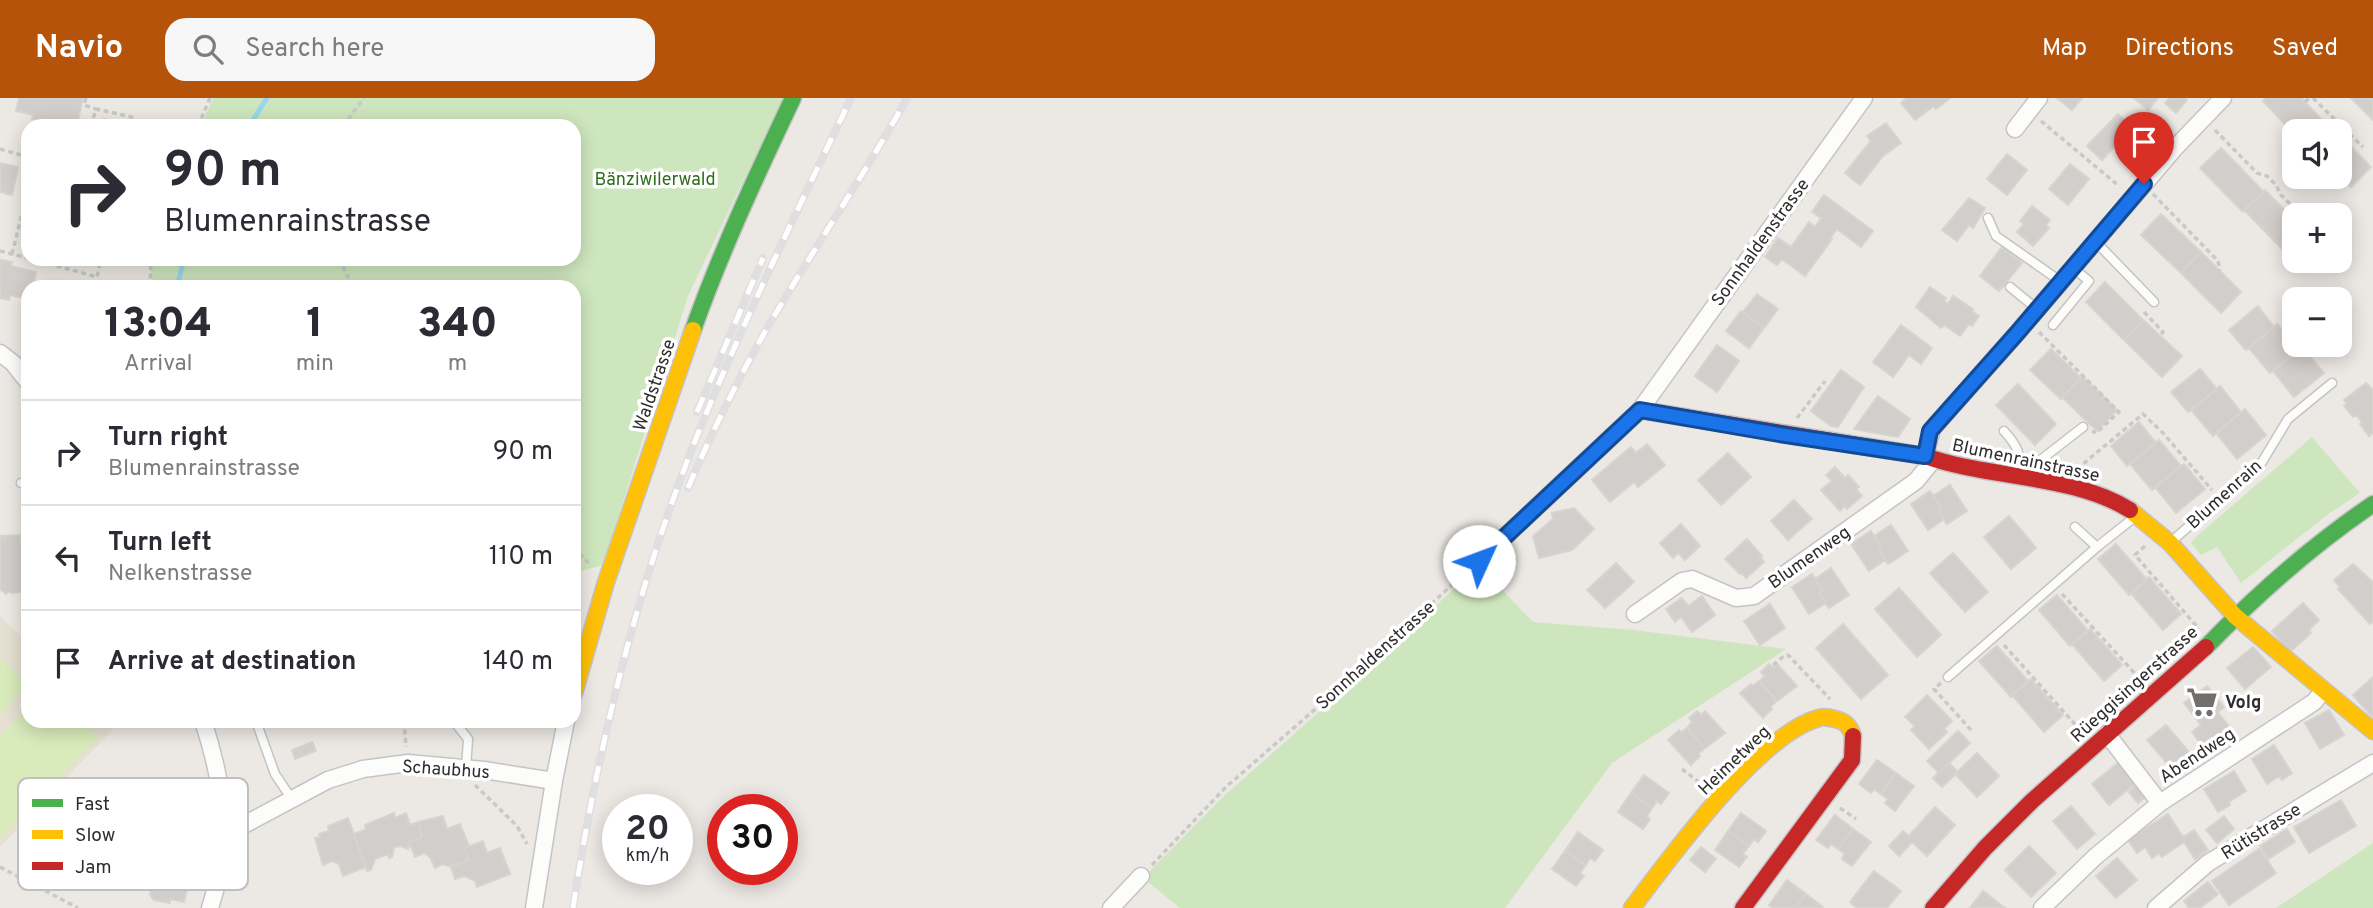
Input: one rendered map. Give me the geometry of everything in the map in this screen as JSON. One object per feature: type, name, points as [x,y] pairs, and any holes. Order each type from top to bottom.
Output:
[{"type":"street","name":"Waldstrasse","points":[[581,653],[708,288],[793,98]]},
{"type":"street","name":"Sonnhaldenstrasse","points":[[1479,561],[1640,410],[1864,98]]},
{"type":"street","points":[[1930,458],[1930,431],[2144,184],[2223,98]]},
{"type":"street","points":[[2015,129],[2034,105]]},
{"type":"street","points":[[0,353],[21,373]]},
{"type":"street","name":"Blumenrainstrasse","points":[[1640,410],[1930,458],[1951,465],[2083,489],[2114,500],[2138,514],[2170,543],[2235,616]]},
{"type":"street","name":"Blumenweg","points":[[1635,614],[1682,581],[1692,579],[1736,598],[1754,596],[1916,481],[1930,458]]},
{"type":"street","name":"Rüeggisingerstrasse","points":[[1933,908],[1985,848],[2032,801],[2207,646],[2235,616],[2336,530],[2373,504]]},
{"type":"street","points":[[2235,616],[2373,732]]},
{"type":"street","name":"Abendweg","points":[[2042,908],[2095,857],[2160,803],[2314,702],[2323,691]]},
{"type":"street","name":"Heimetweg","points":[[1632,908],[1691,831],[1766,751],[1810,719],[1827,714],[1831,716]]},
{"type":"street","points":[[1743,908],[1852,760],[1855,744],[1851,729],[1841,719],[1831,716]]},
{"type":"street","points":[[205,728],[218,778]]},
{"type":"street","points":[[534,908],[565,728]]},
{"type":"street","name":"Abendweg","points":[[2107,734],[2160,803]]},
{"type":"street","name":"Schaubhus","points":[[248,822],[328,780],[363,769],[408,762],[554,781]]},
{"type":"street","name":"Rütistrasse","points":[[2156,908],[2208,863],[2373,763]]},
{"type":"street","points":[[1111,908],[1141,876]]},
{"type":"street","points":[[210,908],[215,890]]},
{"type":"lane","points":[[1988,218],[1996,236],[2060,281]]},
{"type":"lane","points":[[2095,241],[2154,302]]},
{"type":"lane","points":[[2053,325],[2089,281],[2072,267]]},
{"type":"lane","points":[[2010,287],[2032,314]]},
{"type":"lane","name":"Blumenrain","points":[[2170,543],[2262,462],[2288,419],[2332,383]]},
{"type":"lane","points":[[2027,479],[2038,462],[2083,427]]},
{"type":"lane","points":[[2004,430],[2016,445],[2027,479]]},
{"type":"lane","points":[[1948,677],[2138,514]]},
{"type":"lane","points":[[2075,527],[2097,547]]},
{"type":"lane","points":[[259,728],[275,774],[291,798]]},
{"type":"lane","points":[[459,728],[468,739],[466,768]]},
{"type":"path","points":[[86,98],[84,105],[136,118]]},
{"type":"path","points":[[201,119],[211,98]]},
{"type":"path","points":[[348,119],[364,98]]},
{"type":"path","points":[[2309,99],[2363,146]]},
{"type":"path","points":[[2034,105],[2119,186]]},
{"type":"path","points":[[93,119],[96,109]]},
{"type":"path","points":[[2204,118],[2257,173],[2267,176],[2289,203]]},
{"type":"path","points":[[2352,141],[2355,138]]},
{"type":"path","points":[[0,149],[21,155]]},
{"type":"path","points":[[2241,169],[2247,163]]},
{"type":"path","points":[[2101,180],[2106,175]]},
{"type":"path","points":[[2144,184],[2218,261],[2220,271]]},
{"type":"path","points":[[12,254],[21,218]]},
{"type":"path","points":[[2181,233],[2186,229]]},
{"type":"path","points":[[0,251],[21,256]]},
{"type":"path","points":[[58,266],[97,277],[99,266]]},
{"type":"path","points":[[2032,314],[2066,362],[2119,412],[2096,433],[2083,427]]},
{"type":"path","points":[[1787,435],[1789,428],[1825,381]]},
{"type":"path","points":[[2070,475],[2143,414],[2164,433],[2220,499]]},
{"type":"path","points":[[2140,550],[2135,555],[2202,632]]},
{"type":"path","name":"Sonnhaldenstrasse","points":[[1141,876],[1227,787],[1479,561]]},
{"type":"path","points":[[2053,585],[2140,679]]},
{"type":"path","points":[[1995,636],[2080,730]]},
{"type":"path","points":[[1773,665],[1788,656],[1829,698],[1831,716]]},
{"type":"path","points":[[1948,677],[1934,689],[1971,730]]},
{"type":"path","points":[[405,728],[407,754]]},
{"type":"path","points":[[1682,769],[1720,799]]},
{"type":"path","points":[[473,783],[517,826],[528,847]]},
{"type":"path","points":[[0,867],[18,876]]},
{"type":"path","points":[[44,890],[78,908]]},
{"type":"shaded area","points":[[0,616],[21,636],[21,728],[114,728],[66,778],[18,778],[18,828],[0,847]]},
{"type":"green space","name":"Bänziwilerwald","points":[[213,98],[783,98],[688,296],[603,565],[581,571],[581,280],[152,280],[150,266],[581,266],[581,119],[204,119]]},
{"type":"green space","points":[[2312,437],[2360,493],[2327,515],[2241,583],[2217,547],[2201,555],[2191,543]]},
{"type":"green space","points":[[1479,566],[1533,622],[1633,630],[1786,649],[1612,763],[1505,908],[1180,908],[1143,878],[1224,796]]},
{"type":"green space","points":[[0,658],[21,678],[21,692],[0,714]]},
{"type":"green space","points":[[21,714],[21,728],[87,728],[98,738],[59,778],[18,778],[18,820],[0,839],[0,736]]},
{"type":"green space","points":[[2373,843],[2373,908],[2276,908]]},
{"type":"building","points":[[19,98],[83,98],[78,119],[32,119],[33,115],[16,111]]},
{"type":"building","points":[[1907,98],[1950,98],[1915,120],[1901,103]]},
{"type":"building","points":[[2057,98],[2082,98],[2072,110]]},
{"type":"building","points":[[2134,98],[2158,98],[2148,110]]},
{"type":"building","points":[[2170,98],[2187,100],[2176,113],[2165,103]]},
{"type":"building","points":[[2266,98],[2301,98],[2321,119],[2282,119],[2282,121],[2263,101]]},
{"type":"building","points":[[2351,98],[2373,98],[2373,120]]},
{"type":"building","points":[[2118,114],[2132,128],[2102,160],[2087,146]]},
{"type":"building","points":[[1886,123],[1901,143],[1883,156],[1860,185],[1845,173],[1871,141],[1867,136]]},
{"type":"building","points":[[2352,147],[2371,167],[2352,186]]},
{"type":"building","points":[[2221,148],[2264,192],[2243,212],[2200,168]]},
{"type":"building","points":[[2007,154],[2027,170],[2007,195],[1987,179]]},
{"type":"building","points":[[0,163],[18,167],[12,195],[0,192]]},
{"type":"building","points":[[2070,164],[2089,179],[2068,205],[2049,189]]},
{"type":"building","points":[[2265,190],[2282,208],[2282,249],[2244,210]]},
{"type":"building","points":[[1824,195],[1873,231],[1861,247],[1837,229],[1805,276],[1782,259],[1777,265],[1765,257],[1778,238],[1791,247],[1809,222],[1815,227],[1821,218],[1812,212]]},
{"type":"building","points":[[1969,198],[1985,208],[1973,228],[1969,225],[1957,241],[1942,230]]},
{"type":"building","points":[[2032,206],[2050,220],[2046,225],[2049,228],[2033,246],[2017,232],[2024,224],[2020,221]]},
{"type":"building","points":[[2161,214],[2201,252],[2181,273],[2141,235]]},
{"type":"building","points":[[2002,247],[2022,263],[1999,291],[1980,276]]},
{"type":"building","points":[[2201,252],[2241,292],[2221,313],[2181,273]]},
{"type":"building","points":[[1,260],[12,262],[11,266],[36,272],[34,280],[21,280],[21,297],[10,295],[9,300],[0,298]]},
{"type":"building","points":[[2105,282],[2143,320],[2124,340],[2086,302]]},
{"type":"building","points":[[1930,287],[1946,298],[1944,301],[1948,304],[1953,296],[1979,316],[1960,336],[1944,325],[1941,328],[1916,307]]},
{"type":"building","points":[[1757,294],[1778,309],[1764,328],[1743,312]]},
{"type":"building","points":[[2258,306],[2274,327],[2246,350],[2229,330]]},
{"type":"building","points":[[1741,311],[1764,328],[1749,348],[1726,331]]},
{"type":"building","points":[[2143,320],[2182,356],[2162,377],[2124,340]]},
{"type":"building","points":[[2277,324],[2282,330],[2282,357],[2290,357],[2270,373],[2249,348]]},
{"type":"building","points":[[1901,325],[1932,348],[1921,364],[1909,355],[1893,377],[1873,362]]},
{"type":"building","points":[[1717,345],[1739,361],[1717,392],[1695,376]]},
{"type":"building","points":[[2051,349],[2081,378],[2061,399],[2030,370]]},
{"type":"building","points":[[2290,357],[2310,357],[2324,373],[2294,397],[2273,371]]},
{"type":"building","points":[[2200,369],[2217,389],[2188,412],[2171,392]]},
{"type":"building","points":[[1841,370],[1864,387],[1838,427],[1831,426],[1811,411]]},
{"type":"building","points":[[2083,377],[2117,410],[2097,431],[2062,397]]},
{"type":"building","points":[[2366,383],[2373,390],[2373,433],[2369,436],[2360,424],[2362,422],[2356,415],[2353,417],[2344,406],[2347,404],[2344,400]]},
{"type":"building","points":[[2018,384],[2056,424],[2035,445],[1996,405]]},
{"type":"building","points":[[2220,386],[2241,412],[2213,436],[2191,410]]},
{"type":"building","points":[[1878,396],[1910,419],[1898,437],[1854,429]]},
{"type":"building","points":[[2245,409],[2266,435],[2237,459],[2216,433]]},
{"type":"building","points":[[2139,422],[2156,443],[2127,466],[2111,446]]},
{"type":"building","points":[[2159,440],[2181,466],[2152,490],[2130,464]]},
{"type":"building","points":[[1647,444],[1665,465],[1638,487],[1634,482],[1610,502],[1592,480],[1631,447],[1636,453]]},
{"type":"building","points":[[1728,453],[1751,477],[1721,505],[1698,480]]},
{"type":"building","points":[[2184,464],[2205,489],[2176,513],[2155,487]]},
{"type":"building","points":[[1835,467],[1845,478],[1848,475],[1859,487],[1856,489],[1862,496],[1847,509],[1845,506],[1840,511],[1821,490],[1832,481],[1826,475]]},
{"type":"building","points":[[1950,485],[1967,511],[1947,524],[1938,510],[1941,507],[1933,496]]},
{"type":"building","points":[[1930,491],[1941,507],[1938,510],[1944,519],[1928,530],[1911,504]]},
{"type":"building","points":[[1794,500],[1812,519],[1788,540],[1771,521]]},
{"type":"building","points":[[1574,508],[1594,529],[1572,550],[1539,558],[1533,536],[1553,519],[1552,513]]},
{"type":"building","points":[[2009,516],[2036,548],[2011,569],[1984,537]]},
{"type":"building","points":[[1681,524],[1700,546],[1685,560],[1678,553],[1673,558],[1660,543]]},
{"type":"building","points":[[1891,525],[1908,551],[1888,564],[1874,536]]},
{"type":"building","points":[[1871,531],[1882,548],[1879,550],[1885,560],[1869,571],[1851,544]]},
{"type":"building","points":[[20,535],[21,592],[9,591],[6,594],[0,589],[0,536]]},
{"type":"building","points":[[1747,539],[1764,562],[1746,578],[1725,559]]},
{"type":"building","points":[[2116,544],[2147,580],[2129,595],[2098,559]]},
{"type":"building","points":[[1953,553],[1988,592],[1965,612],[1930,573]]},
{"type":"building","points":[[1616,563],[1634,582],[1605,608],[1587,590]]},
{"type":"building","points":[[2353,564],[2373,582],[2373,622],[2370,624],[2338,589],[2340,587],[2334,580]]},
{"type":"building","points":[[1831,568],[1849,595],[1829,608],[1819,593],[1823,591],[1815,579]]},
{"type":"building","points":[[1812,574],[1823,591],[1819,593],[1826,603],[1809,614],[1792,587]]},
{"type":"building","points":[[2149,577],[2181,614],[2163,630],[2131,593]]},
{"type":"building","points":[[1899,588],[1941,635],[1917,657],[1875,609]]},
{"type":"building","points":[[2057,595],[2088,631],[2070,646],[2039,610]]},
{"type":"building","points":[[1702,596],[1715,615],[1692,632],[1681,617],[1675,622],[1666,609],[1682,598],[1688,606]]},
{"type":"building","points":[[2303,603],[2319,620],[2309,630],[2311,633],[2291,651],[2272,631]]},
{"type":"building","points":[[1770,604],[1785,628],[1760,645],[1744,621]]},
{"type":"building","points":[[1843,624],[1888,675],[1861,699],[1816,648]]},
{"type":"building","points":[[2090,629],[2122,665],[2104,681],[2072,644]]},
{"type":"building","points":[[1997,646],[2028,681],[2011,697],[1979,661]]},
{"type":"building","points":[[2253,647],[2271,667],[2245,689],[2227,668]]},
{"type":"building","points":[[1769,664],[1773,668],[1777,664],[1797,686],[1777,701],[1759,681],[1765,676],[1761,672]]},
{"type":"building","points":[[2373,677],[2373,718],[2353,695]]},
{"type":"building","points":[[2031,679],[2063,715],[2044,732],[2012,695]]},
{"type":"building","points":[[1759,681],[1777,701],[1763,718],[1740,693]]},
{"type":"building","points":[[2207,686],[2224,707],[2218,712],[2234,733],[2208,753],[2192,732],[2201,725],[2184,703]]},
{"type":"building","points":[[1927,695],[1952,721],[1944,729],[1947,732],[1929,749],[1911,730],[1915,726],[1905,717]]},
{"type":"building","points":[[2329,710],[2344,735],[2320,749],[2305,723]]},
{"type":"building","points":[[1697,711],[1701,715],[1705,711],[1725,733],[1705,748],[1687,728],[1692,722],[1689,718]]},
{"type":"building","points":[[2166,725],[2190,753],[2171,768],[2147,740]]},
{"type":"building","points":[[1687,728],[1705,748],[1691,765],[1668,740],[1679,730],[1681,733]]},
{"type":"building","points":[[1958,731],[1970,743],[1939,773],[1927,761]]},
{"type":"building","points":[[312,742],[316,751],[295,759],[292,750]]},
{"type":"building","points":[[2274,745],[2292,773],[2282,780],[2279,776],[2267,784],[2252,759]]},
{"type":"building","points":[[1977,753],[1999,776],[1977,797],[1955,774]]},
{"type":"building","points":[[1877,760],[1896,773],[1881,794],[1874,789],[1871,793],[1859,784]]},
{"type":"building","points":[[2119,762],[2136,783],[2109,805],[2092,784]]},
{"type":"building","points":[[1949,763],[1958,772],[1942,787],[1933,778]]},
{"type":"building","points":[[2234,771],[2246,791],[2218,812],[2204,789]]},
{"type":"building","points":[[1896,773],[1914,786],[1895,811],[1885,803],[1888,799],[1881,794]]},
{"type":"building","points":[[1644,775],[1669,793],[1661,804],[1657,801],[1652,808],[1631,793]]},
{"type":"building","points":[[2138,784],[2148,795],[2138,803],[2129,792]]},
{"type":"building","points":[[1631,793],[1652,808],[1647,816],[1650,819],[1643,829],[1618,812]]},
{"type":"building","points":[[2341,800],[2356,826],[2309,853],[2294,827]]},
{"type":"building","points":[[2071,806],[2095,834],[2077,849],[2053,821]]},
{"type":"building","points":[[1935,807],[1955,825],[1927,856],[1912,842],[1899,856],[1889,846],[1903,831],[1909,836]]},
{"type":"building","points":[[394,813],[395,818],[406,813],[410,825],[418,822],[422,837],[409,842],[408,849],[394,847],[392,857],[389,858],[388,854],[375,859],[371,870],[367,871],[354,834],[366,829],[365,825]]},
{"type":"building","points":[[1741,813],[1766,831],[1758,842],[1754,839],[1749,846],[1728,831]]},
{"type":"building","points":[[2168,814],[2183,837],[2194,830],[2208,850],[2195,859],[2184,842],[2162,857],[2159,853],[2152,858],[2145,847],[2137,853],[2128,840]]},
{"type":"building","points":[[1835,815],[1853,829],[1838,849],[1831,844],[1828,848],[1816,840]]},
{"type":"building","points":[[443,816],[447,829],[460,824],[469,846],[464,848],[469,860],[451,867],[443,864],[435,868],[430,857],[424,853],[415,857],[409,842],[422,837],[418,822]]},
{"type":"building","points":[[2224,816],[2234,829],[2217,843],[2206,830]]},
{"type":"building","points":[[348,818],[366,867],[343,876],[339,864],[332,861],[323,865],[315,838],[329,831],[328,826]]},
{"type":"building","points":[[1853,829],[1871,842],[1852,866],[1842,859],[1845,854],[1838,849]]},
{"type":"building","points":[[2287,829],[2295,842],[2268,859],[2260,846]]},
{"type":"building","points":[[1728,831],[1749,846],[1743,854],[1747,857],[1739,867],[1715,850]]},
{"type":"building","points":[[1578,832],[1603,850],[1595,861],[1590,858],[1586,865],[1565,851]]},
{"type":"building","points":[[483,841],[487,853],[500,848],[510,874],[477,887],[475,881],[465,876],[455,879],[451,867],[469,860],[464,848]]},
{"type":"building","points":[[2029,846],[2056,873],[2031,897],[2005,870]]},
{"type":"building","points":[[1701,847],[1716,859],[1705,872],[1690,860]]},
{"type":"building","points":[[2259,849],[2276,873],[2229,905],[2212,881]]},
{"type":"building","points":[[1565,851],[1586,865],[1580,873],[1584,876],[1576,886],[1552,869]]},
{"type":"building","points":[[2117,858],[2137,880],[2116,898],[2096,876]]},
{"type":"building","points":[[1874,871],[1901,891],[1887,908],[1857,908],[1850,902]]},
{"type":"building","points":[[1787,880],[1806,894],[1795,908],[1773,908],[1769,905]]},
{"type":"building","points":[[2208,882],[2218,894],[2200,908],[2189,908],[2184,901]]},
{"type":"building","points":[[151,890],[187,890],[184,902],[154,900],[150,895]]},
{"type":"building","points":[[1983,891],[2005,908],[1970,908]]},
{"type":"building","points":[[1806,894],[1823,907],[1795,908]]},
{"type":"waterway","points":[[254,119],[267,98]]},
{"type":"waterway","points":[[179,280],[182,266]]},
{"type":"railway","points":[[573,908],[594,790],[620,674],[672,502],[730,358],[851,98]]},
{"type":"railway","points":[[688,488],[725,408],[766,330],[907,98]]},
{"type":"railway","points":[[697,412],[763,258]]},
{"type":"traffic: fast","points":[[693,330],[727,242],[793,98]]},
{"type":"traffic: fast","points":[[2206,647],[2286,571],[2373,504]]},
{"type":"traffic: slow","points":[[581,669],[606,582],[693,330]]},
{"type":"traffic: slow","points":[[2130,510],[2170,543],[2235,616],[2373,731]]},
{"type":"traffic: slow","points":[[1632,908],[1717,800],[1770,747],[1795,729],[1821,717],[1844,723],[1853,736]]},
{"type":"traffic: jam","points":[[1640,410],[1925,456],[1976,469],[2057,483],[2107,498],[2130,510]]},
{"type":"traffic: jam","points":[[1933,908],[1985,848],[2032,801],[2206,647]]},
{"type":"traffic: jam","points":[[1743,908],[1852,760],[1853,736]]},
{"type":"place","name":"Volg","points":[[2202,702]]},
{"type":"route","points":[[1479,561],[1640,410],[1925,456],[1930,431],[2144,184]]}]
